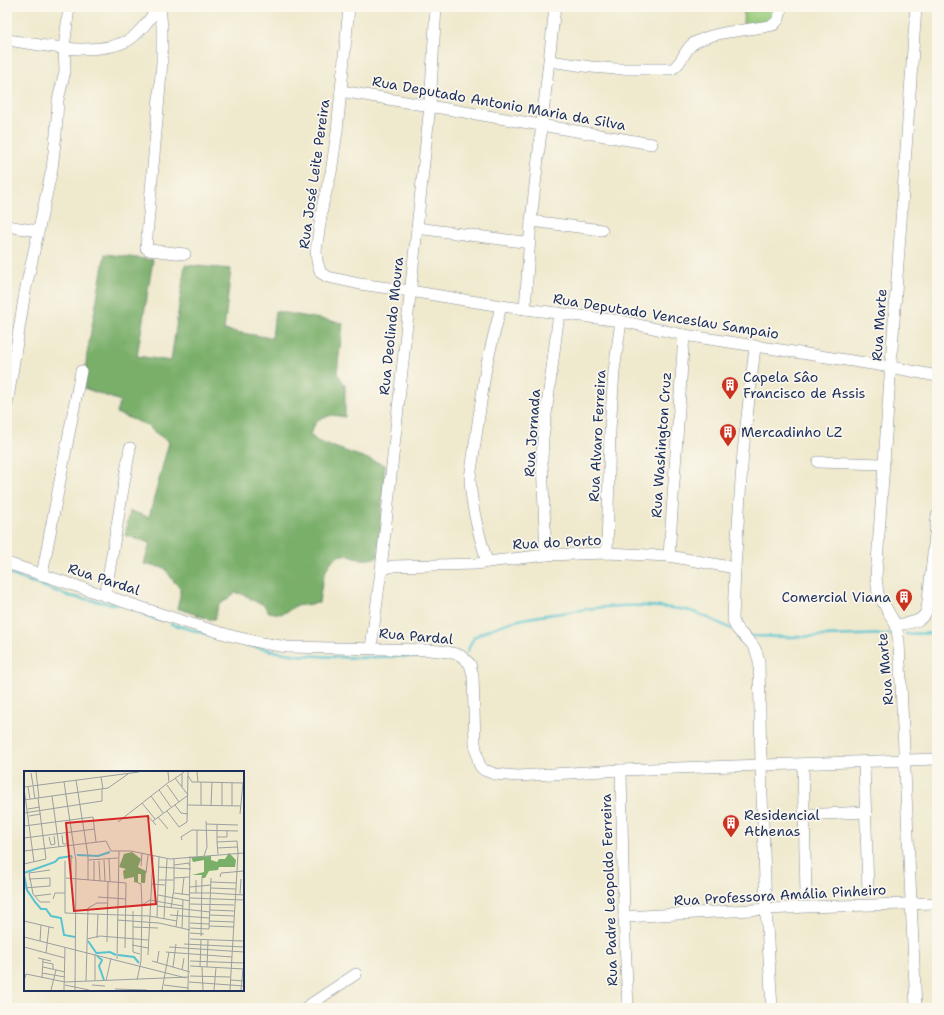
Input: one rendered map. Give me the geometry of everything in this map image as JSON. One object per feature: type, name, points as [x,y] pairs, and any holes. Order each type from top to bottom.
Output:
[{"type":"street","points":[[7,405],[25,292],[52,169],[58,100],[65,71],[64,48],[69,7]]},
{"type":"street","points":[[7,40],[64,48],[88,49],[110,46],[128,40],[159,7]]},
{"type":"street","points":[[159,7],[162,27],[162,62],[146,249],[185,254]]},
{"type":"street","name":"Rua José Leite Pereira","points":[[321,272],[317,261],[317,244],[323,203],[331,173],[341,92],[349,7]]},
{"type":"street","name":"Rua Deolindo Moura","points":[[371,648],[381,570],[430,105],[436,7]]},
{"type":"street","points":[[525,309],[531,221],[556,7]]},
{"type":"street","points":[[550,61],[597,68],[672,69],[679,63],[688,48],[694,43],[708,37],[774,25],[779,19],[781,7]]},
{"type":"street","name":"Rua Marte","points":[[916,7],[876,577],[876,586],[880,600],[896,625],[900,642],[916,1008]]},
{"type":"street","name":"Rua Deputado Antonio Maria da Silva","points":[[341,92],[430,105],[652,144]]},
{"type":"street","points":[[531,221],[602,230]]},
{"type":"street","points":[[7,226],[38,231]]},
{"type":"street","points":[[417,228],[530,243]]},
{"type":"street","name":"Rua Deputado Venceslau Sampaio","points":[[321,272],[328,277],[340,281],[501,306],[620,321],[684,335],[891,367],[937,376]]},
{"type":"street","points":[[487,562],[475,516],[471,496],[470,478],[486,367],[501,306]]},
{"type":"street","name":"Rua Jornada","points":[[546,555],[542,461],[560,313]]},
{"type":"street","name":"Rua Alvaro Ferreira","points":[[607,553],[610,430],[614,371],[620,321]]},
{"type":"street","name":"Rua Washington Cruz","points":[[669,556],[684,335]]},
{"type":"street","points":[[755,347],[744,452],[735,568],[733,619],[734,625],[739,632],[751,643],[756,651],[759,661],[766,909],[772,1008]]},
{"type":"street","points":[[42,575],[81,371]]},
{"type":"street","points":[[105,596],[130,448]]},
{"type":"street","points":[[818,462],[883,464]]},
{"type":"street","points":[[896,625],[920,620],[925,616],[927,610],[937,516]]},
{"type":"street","name":"Rua do Porto","points":[[381,570],[393,566],[477,564],[546,555],[607,553],[669,556],[735,568]]},
{"type":"street","name":"Rua Pardal","points":[[7,563],[224,634],[262,643],[287,647],[371,648],[448,652],[460,655],[470,664],[473,676],[475,743],[478,760],[480,766],[495,774],[512,776],[622,770],[864,763],[937,759]]},
{"type":"street","points":[[864,763],[868,891]]},
{"type":"street","points":[[803,765],[806,896]]},
{"type":"street","name":"Rua Padre Leopoldo Ferreira","points":[[622,770],[624,917],[628,1008]]},
{"type":"street","points":[[804,815],[865,812]]},
{"type":"street","name":"Rua Professora Amália Pinheiro","points":[[624,917],[766,909],[937,903]]},
{"type":"street","points":[[305,1008],[356,974]]},
{"type":"green space","points":[[744,7],[777,7],[776,27],[759,27],[743,24]]},
{"type":"green space","points":[[105,254],[153,260],[137,356],[171,361],[185,265],[231,269],[224,330],[272,338],[275,311],[343,323],[337,373],[345,385],[345,417],[332,415],[317,420],[310,434],[317,441],[385,465],[378,557],[362,559],[343,555],[337,557],[332,561],[325,574],[322,582],[319,603],[295,606],[281,614],[269,612],[263,604],[243,594],[235,593],[218,606],[215,619],[208,619],[177,608],[180,596],[180,587],[174,582],[165,568],[144,564],[150,543],[125,535],[130,511],[149,517],[169,442],[147,425],[116,413],[120,401],[84,388],[87,354]]},
{"type":"waterway","points":[[7,573],[69,596],[117,605]]},
{"type":"waterway","points":[[467,652],[474,637],[506,623],[539,616],[587,609],[635,606],[683,609],[701,615],[732,629]]},
{"type":"waterway","points":[[143,614],[157,620]]},
{"type":"waterway","points":[[171,624],[218,637]]},
{"type":"waterway","points":[[906,634],[937,633]]},
{"type":"waterway","points":[[750,636],[788,637],[892,634]]},
{"type":"waterway","points":[[239,643],[298,655],[359,658],[396,656],[452,658]]},
{"type":"place","name":"Capela Sâo Francisco de Assis","points":[[730,400]]},
{"type":"place","name":"Mercadinho LZ","points":[[728,447]]},
{"type":"place","name":"Comercial Viana","points":[[904,612]]},
{"type":"place","name":"Residencial Athenas","points":[[731,838]]}]
